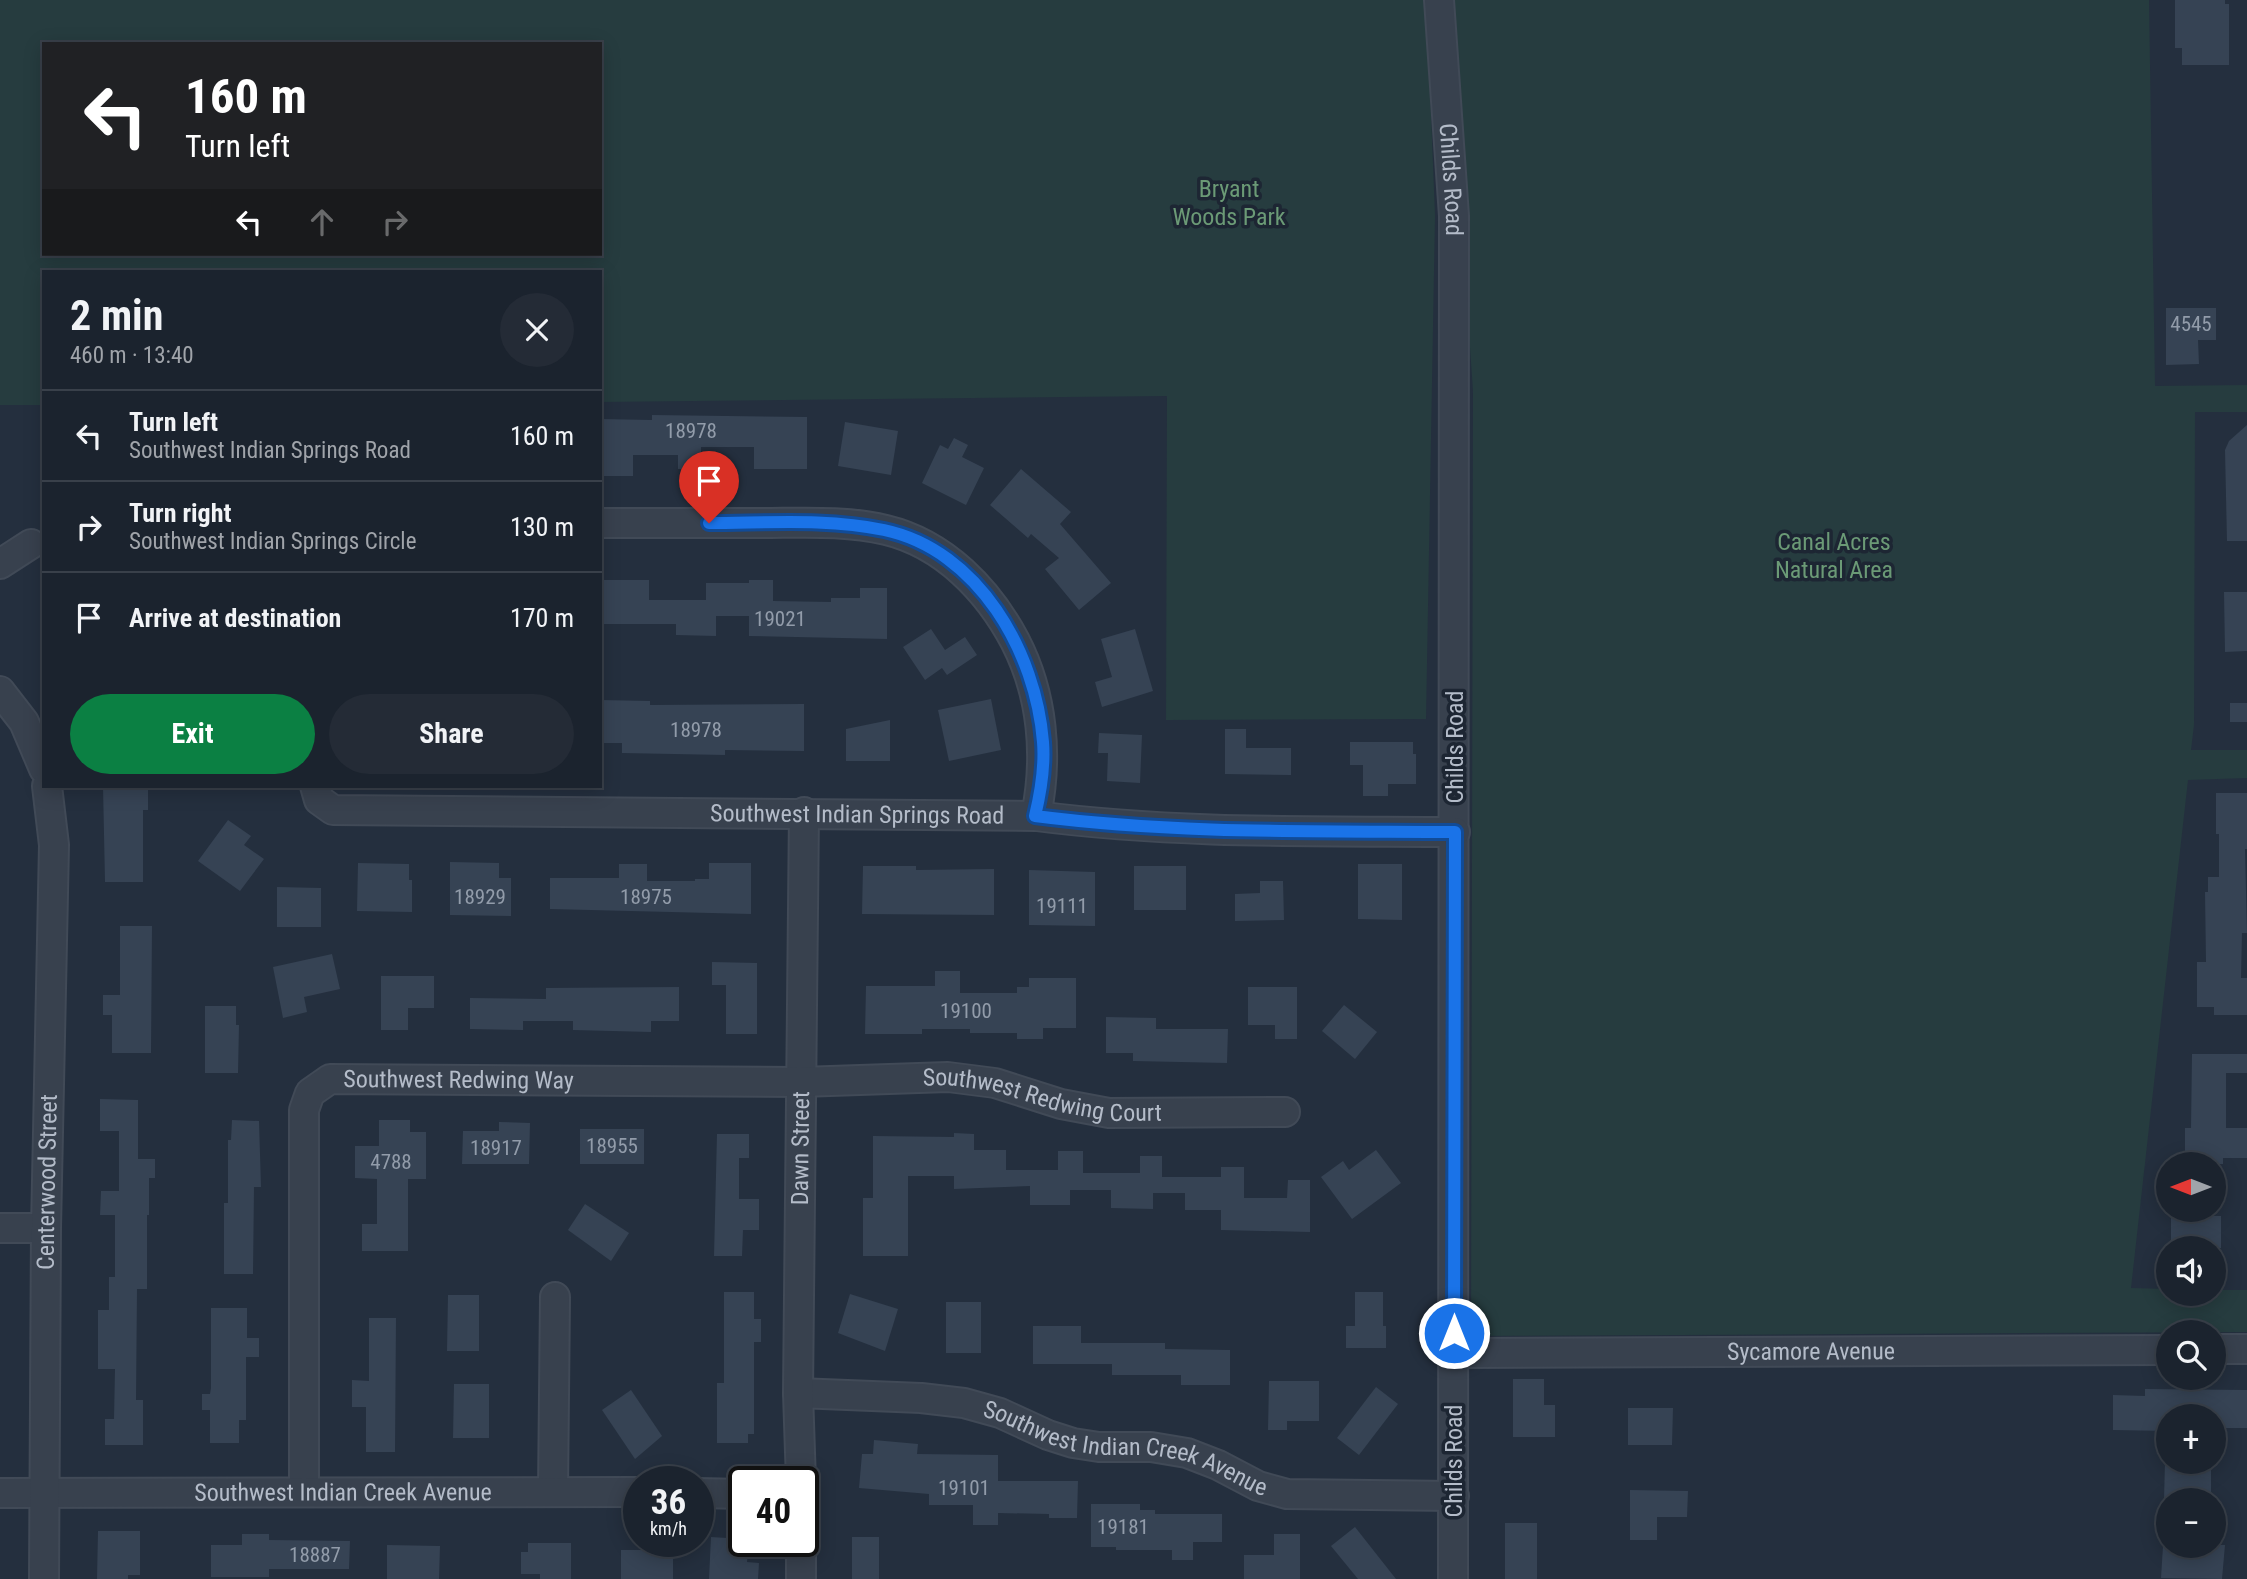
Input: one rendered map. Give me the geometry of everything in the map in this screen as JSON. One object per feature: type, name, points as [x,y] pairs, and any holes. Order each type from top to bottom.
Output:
[{"type":"street","name":"Childs Road","points":[[1439,0],[1454,216],[1453,1579]]},
{"type":"street","points":[[602,523],[845,525],[887,530],[942,556],[990,599],[1003,617],[1021,652],[1038,708],[1043,744],[1043,770],[1035,816]]},
{"type":"street","points":[[0,564],[32,544]]},
{"type":"street","points":[[0,691],[24,722],[42,764]]},
{"type":"street","name":"Centerwood Street","points":[[44,1579],[46,1228],[54,845],[47,788]]},
{"type":"street","name":"Southwest Indian Springs Road","points":[[316,788],[319,800],[333,810],[1035,816],[1104,825],[1193,830],[1455,832]]},
{"type":"street","name":"Dawn Street","points":[[800,1466],[798,1393],[804,812]]},
{"type":"street","name":"Southwest Redwing Court","points":[[800,1082],[966,1078],[995,1083],[1061,1104],[1109,1113],[1285,1112]]},
{"type":"street","name":"Southwest Redwing Way","points":[[304,1492],[304,1110],[310,1093],[330,1079],[800,1082]]},
{"type":"street","points":[[0,1228],[46,1228]]},
{"type":"street","points":[[553,1492],[555,1297]]},
{"type":"street","points":[[2226,1349],[2247,1349]]},
{"type":"street","name":"Sycamore Avenue","points":[[1454,1353],[2156,1350]]},
{"type":"street","name":"Southwest Indian Creek Avenue","points":[[798,1393],[921,1398],[964,1403],[1000,1413],[1048,1435],[1073,1443],[1099,1447],[1151,1447],[1187,1454],[1218,1465],[1258,1486],[1287,1494],[1454,1496]]},
{"type":"street","name":"Southwest Indian Creek Avenue","points":[[0,1493],[623,1492]]},
{"type":"street","points":[[801,1557],[801,1579]]},
{"type":"green space","name":"Bryant Woods Park","points":[[0,0],[1424,0],[1435,215],[1426,719],[1166,720],[1167,396],[602,402],[602,270],[42,270],[42,405],[0,405]]},
{"type":"green space","name":"Canal Acres Natural Area","points":[[1446,0],[2149,0],[2155,386],[2247,385],[2247,412],[2195,412],[2194,725],[2191,750],[2247,750],[2247,778],[2188,780],[2131,1288],[2156,1289],[2156,1306],[2226,1306],[2226,1290],[2247,1290],[2247,1332],[2226,1332],[2226,1320],[2156,1320],[2156,1332],[1471,1336],[1473,391]]},
{"type":"building","points":[[2175,0],[2225,0],[2225,4],[2229,4],[2229,65],[2182,65],[2182,48],[2175,48]]},
{"type":"building","points":[[2166,308],[2216,308],[2216,340],[2198,340],[2199,364],[2166,365]]},
{"type":"building","points":[[652,415],[807,417],[807,469],[754,469],[754,447],[701,447],[701,469],[678,469],[678,455],[633,455],[633,476],[602,476],[602,419],[652,420]]},
{"type":"building","points":[[845,422],[898,431],[891,475],[838,466]]},
{"type":"building","points":[[2247,425],[2247,541],[2227,541],[2225,450],[2229,441]]},
{"type":"building","points":[[954,438],[968,445],[962,457],[984,468],[966,505],[922,483],[940,445],[948,449]]},
{"type":"building","points":[[1021,469],[1071,512],[1060,524],[1111,583],[1079,610],[1045,569],[1059,558],[1031,534],[1028,538],[990,505]]},
{"type":"building","points":[[602,580],[649,580],[649,600],[706,600],[706,583],[749,583],[749,580],[773,580],[773,601],[831,602],[831,598],[860,598],[860,588],[887,588],[887,639],[749,636],[749,616],[716,616],[716,636],[676,635],[676,624],[602,624]]},
{"type":"building","points":[[2224,592],[2247,592],[2247,651],[2225,652]]},
{"type":"building","points":[[931,629],[945,650],[965,637],[977,655],[947,675],[942,668],[925,680],[903,647]]},
{"type":"building","points":[[1135,629],[1153,691],[1102,707],[1095,682],[1112,677],[1101,639]]},
{"type":"building","points":[[991,699],[1001,750],[949,761],[938,710]]},
{"type":"building","points":[[602,700],[650,701],[650,705],[804,704],[804,751],[725,750],[725,755],[622,753],[622,743],[602,743]]},
{"type":"building","points":[[2230,703],[2247,703],[2247,722],[2230,722]]},
{"type":"building","points":[[890,720],[890,761],[846,761],[846,729]]},
{"type":"building","points":[[1225,729],[1246,729],[1246,748],[1291,748],[1291,775],[1225,774]]},
{"type":"building","points":[[1099,733],[1142,735],[1140,783],[1107,781],[1108,753],[1098,753]]},
{"type":"building","points":[[1350,742],[1413,742],[1413,754],[1416,754],[1416,784],[1388,784],[1388,796],[1363,796],[1363,765],[1350,765]]},
{"type":"building","points":[[103,788],[148,788],[148,810],[143,810],[143,882],[105,882]]},
{"type":"building","points":[[2216,793],[2247,793],[2247,933],[2242,933],[2241,978],[2247,978],[2247,1015],[2214,1015],[2214,1007],[2197,1007],[2197,962],[2206,962],[2205,892],[2208,892],[2208,877],[2219,877]]},
{"type":"building","points":[[228,820],[251,836],[244,845],[264,859],[240,891],[198,861]]},
{"type":"building","points":[[450,862],[499,863],[499,878],[511,878],[511,916],[450,915]]},
{"type":"building","points":[[358,863],[409,864],[412,912],[357,911]]},
{"type":"building","points":[[709,863],[751,863],[751,914],[550,909],[550,878],[619,878],[619,864],[647,864],[647,881],[695,881],[709,879]]},
{"type":"building","points":[[1358,864],[1402,864],[1402,920],[1358,919]]},
{"type":"building","points":[[863,866],[916,866],[916,870],[994,869],[994,915],[862,914]]},
{"type":"building","points":[[1134,866],[1186,866],[1186,910],[1134,910]]},
{"type":"building","points":[[1029,870],[1095,872],[1095,926],[1029,925]]},
{"type":"building","points":[[1260,881],[1283,881],[1284,920],[1235,921],[1235,894],[1260,893]]},
{"type":"building","points":[[277,887],[321,888],[321,927],[277,927]]},
{"type":"building","points":[[120,926],[152,926],[151,1053],[112,1053],[112,1015],[103,1015],[103,995],[120,995]]},
{"type":"building","points":[[332,954],[340,989],[304,997],[307,1012],[283,1018],[273,967]]},
{"type":"building","points":[[712,962],[757,963],[757,1034],[726,1034],[726,985],[712,985]]},
{"type":"building","points":[[935,971],[960,971],[960,993],[1017,993],[1017,987],[1029,987],[1029,978],[1076,978],[1076,1028],[1043,1028],[1043,1039],[1017,1039],[1017,1033],[970,1033],[970,1029],[922,1029],[922,1034],[865,1034],[866,986],[935,986]]},
{"type":"building","points":[[381,976],[434,976],[434,1008],[408,1008],[408,1030],[381,1030]]},
{"type":"building","points":[[679,987],[679,1021],[651,1021],[651,1032],[573,1030],[573,1021],[523,1021],[523,1030],[470,1029],[470,998],[546,999],[546,988]]},
{"type":"building","points":[[1248,987],[1297,987],[1297,1039],[1275,1039],[1275,1025],[1248,1025]]},
{"type":"building","points":[[1344,1005],[1377,1032],[1355,1059],[1322,1031]]},
{"type":"building","points":[[205,1006],[236,1006],[236,1025],[239,1025],[238,1073],[205,1073]]},
{"type":"building","points":[[1106,1017],[1156,1018],[1156,1029],[1228,1029],[1227,1063],[1133,1061],[1133,1053],[1106,1053]]},
{"type":"building","points":[[2192,1054],[2247,1054],[2247,1073],[2226,1073],[2226,1128],[2247,1128],[2247,1158],[2226,1158],[2226,1152],[2185,1152],[2185,1128],[2191,1128]]},
{"type":"building","points":[[100,1099],[138,1100],[138,1159],[155,1159],[155,1178],[149,1178],[147,1289],[137,1289],[136,1400],[143,1400],[143,1445],[105,1445],[105,1419],[114,1419],[115,1369],[98,1369],[98,1310],[109,1310],[109,1277],[115,1277],[115,1215],[100,1215],[101,1191],[119,1191],[119,1131],[100,1131]]},
{"type":"building","points":[[232,1120],[259,1121],[261,1187],[254,1187],[253,1274],[224,1274],[224,1203],[228,1203],[228,1140],[231,1140]]},
{"type":"building","points":[[379,1120],[410,1120],[410,1132],[426,1132],[426,1179],[408,1179],[408,1251],[362,1251],[362,1224],[377,1224],[377,1179],[355,1178],[355,1146],[379,1146]]},
{"type":"building","points":[[499,1122],[530,1123],[529,1164],[462,1164],[463,1131],[499,1131]]},
{"type":"building","points":[[580,1129],[644,1129],[644,1164],[580,1164]]},
{"type":"building","points":[[954,1133],[974,1134],[974,1150],[1006,1150],[1006,1170],[1058,1170],[1058,1151],[1083,1151],[1083,1173],[1140,1173],[1140,1156],[1162,1156],[1162,1177],[1221,1177],[1221,1167],[1244,1167],[1244,1198],[1287,1198],[1288,1180],[1310,1180],[1310,1232],[1221,1230],[1221,1210],[1185,1210],[1185,1193],[1153,1193],[1153,1209],[1111,1208],[1111,1190],[1070,1190],[1070,1205],[1030,1205],[1030,1186],[954,1189],[954,1176],[908,1176],[908,1256],[863,1256],[863,1198],[873,1198],[873,1136],[954,1137]]},
{"type":"building","points":[[717,1134],[749,1134],[749,1158],[739,1158],[739,1199],[759,1199],[759,1230],[743,1230],[742,1256],[714,1256]]},
{"type":"building","points":[[1376,1150],[1401,1183],[1352,1219],[1321,1177],[1343,1161],[1349,1170]]},
{"type":"building","points":[[585,1204],[629,1233],[611,1261],[568,1230]]},
{"type":"building","points":[[2171,1222],[2221,1222],[2221,1236],[2171,1236]]},
{"type":"building","points":[[724,1292],[754,1292],[754,1319],[761,1319],[761,1342],[754,1342],[754,1434],[748,1434],[748,1443],[717,1443],[717,1383],[724,1383]]},
{"type":"building","points":[[1355,1292],[1383,1292],[1386,1348],[1346,1348],[1346,1326],[1355,1326]]},
{"type":"building","points":[[850,1294],[898,1309],[885,1351],[838,1333]]},
{"type":"building","points":[[448,1295],[479,1295],[479,1351],[447,1351]]},
{"type":"building","points":[[946,1302],[981,1302],[981,1353],[946,1353]]},
{"type":"building","points":[[211,1308],[247,1308],[247,1338],[259,1338],[259,1357],[246,1357],[246,1420],[239,1420],[239,1443],[210,1443],[210,1410],[202,1410],[202,1394],[210,1394],[211,1388]]},
{"type":"building","points":[[369,1318],[396,1318],[395,1452],[366,1452],[366,1407],[352,1407],[352,1380],[369,1381]]},
{"type":"building","points":[[1033,1326],[1081,1326],[1081,1343],[1165,1343],[1165,1349],[1230,1350],[1230,1385],[1181,1385],[1181,1375],[1112,1375],[1112,1364],[1033,1364]]},
{"type":"building","points":[[1513,1379],[1544,1379],[1544,1405],[1555,1405],[1555,1437],[1513,1437]]},
{"type":"building","points":[[1269,1381],[1319,1381],[1319,1421],[1287,1421],[1287,1430],[1268,1430]]},
{"type":"building","points":[[454,1384],[489,1384],[489,1438],[453,1438]]},
{"type":"building","points":[[1376,1387],[1398,1404],[1359,1455],[1337,1438]]},
{"type":"building","points":[[2145,1389],[2247,1390],[2247,1428],[2226,1428],[2226,1404],[2156,1404],[2156,1431],[2113,1430],[2113,1395],[2145,1396]]},
{"type":"building","points":[[631,1390],[662,1436],[635,1459],[602,1410]]},
{"type":"building","points":[[1628,1408],[1673,1408],[1672,1445],[1628,1445]]},
{"type":"building","points":[[874,1440],[918,1444],[917,1454],[998,1455],[998,1481],[1078,1481],[1077,1518],[1049,1518],[1049,1514],[998,1513],[998,1525],[973,1525],[973,1505],[929,1505],[929,1494],[859,1488],[862,1454],[873,1454]]},
{"type":"building","points":[[2165,1474],[2211,1474],[2211,1488],[2164,1488]]},
{"type":"building","points":[[1630,1490],[1688,1491],[1687,1517],[1657,1517],[1657,1540],[1630,1540]]},
{"type":"building","points":[[1091,1504],[1140,1504],[1140,1510],[1155,1510],[1155,1514],[1222,1514],[1222,1542],[1193,1542],[1193,1560],[1172,1560],[1172,1550],[1091,1547]]},
{"type":"building","points":[[1505,1523],[1537,1523],[1537,1579],[1505,1579]]},
{"type":"building","points":[[1355,1527],[1396,1579],[1358,1579],[1331,1546]]},
{"type":"building","points":[[98,1531],[140,1531],[140,1575],[128,1575],[128,1579],[97,1579]]},
{"type":"building","points":[[242,1534],[269,1534],[269,1540],[350,1541],[349,1569],[269,1569],[269,1577],[211,1577],[211,1545],[242,1545]]},
{"type":"building","points":[[1274,1534],[1300,1534],[1300,1579],[1244,1579],[1244,1555],[1274,1555]]},
{"type":"building","points":[[714,1537],[728,1538],[728,1557],[748,1557],[747,1562],[759,1563],[758,1579],[709,1579],[710,1557],[714,1557]]},
{"type":"building","points":[[852,1537],[879,1537],[879,1579],[852,1579]]},
{"type":"building","points":[[528,1543],[571,1543],[571,1579],[540,1579],[540,1574],[521,1574],[521,1552],[528,1552]]},
{"type":"building","points":[[387,1545],[440,1546],[439,1579],[387,1579]]},
{"type":"building","points":[[621,1550],[623,1557],[673,1557],[673,1579],[621,1579]]},
{"type":"building","points":[[2162,1558],[2224,1558],[2222,1579],[2161,1578]]},
{"type":"route","points":[[709,523],[818,523],[887,530],[923,545],[961,570],[990,599],[1003,617],[1021,652],[1035,698],[1043,744],[1043,770],[1035,816],[1104,825],[1193,830],[1455,832],[1454,1333]]}]
